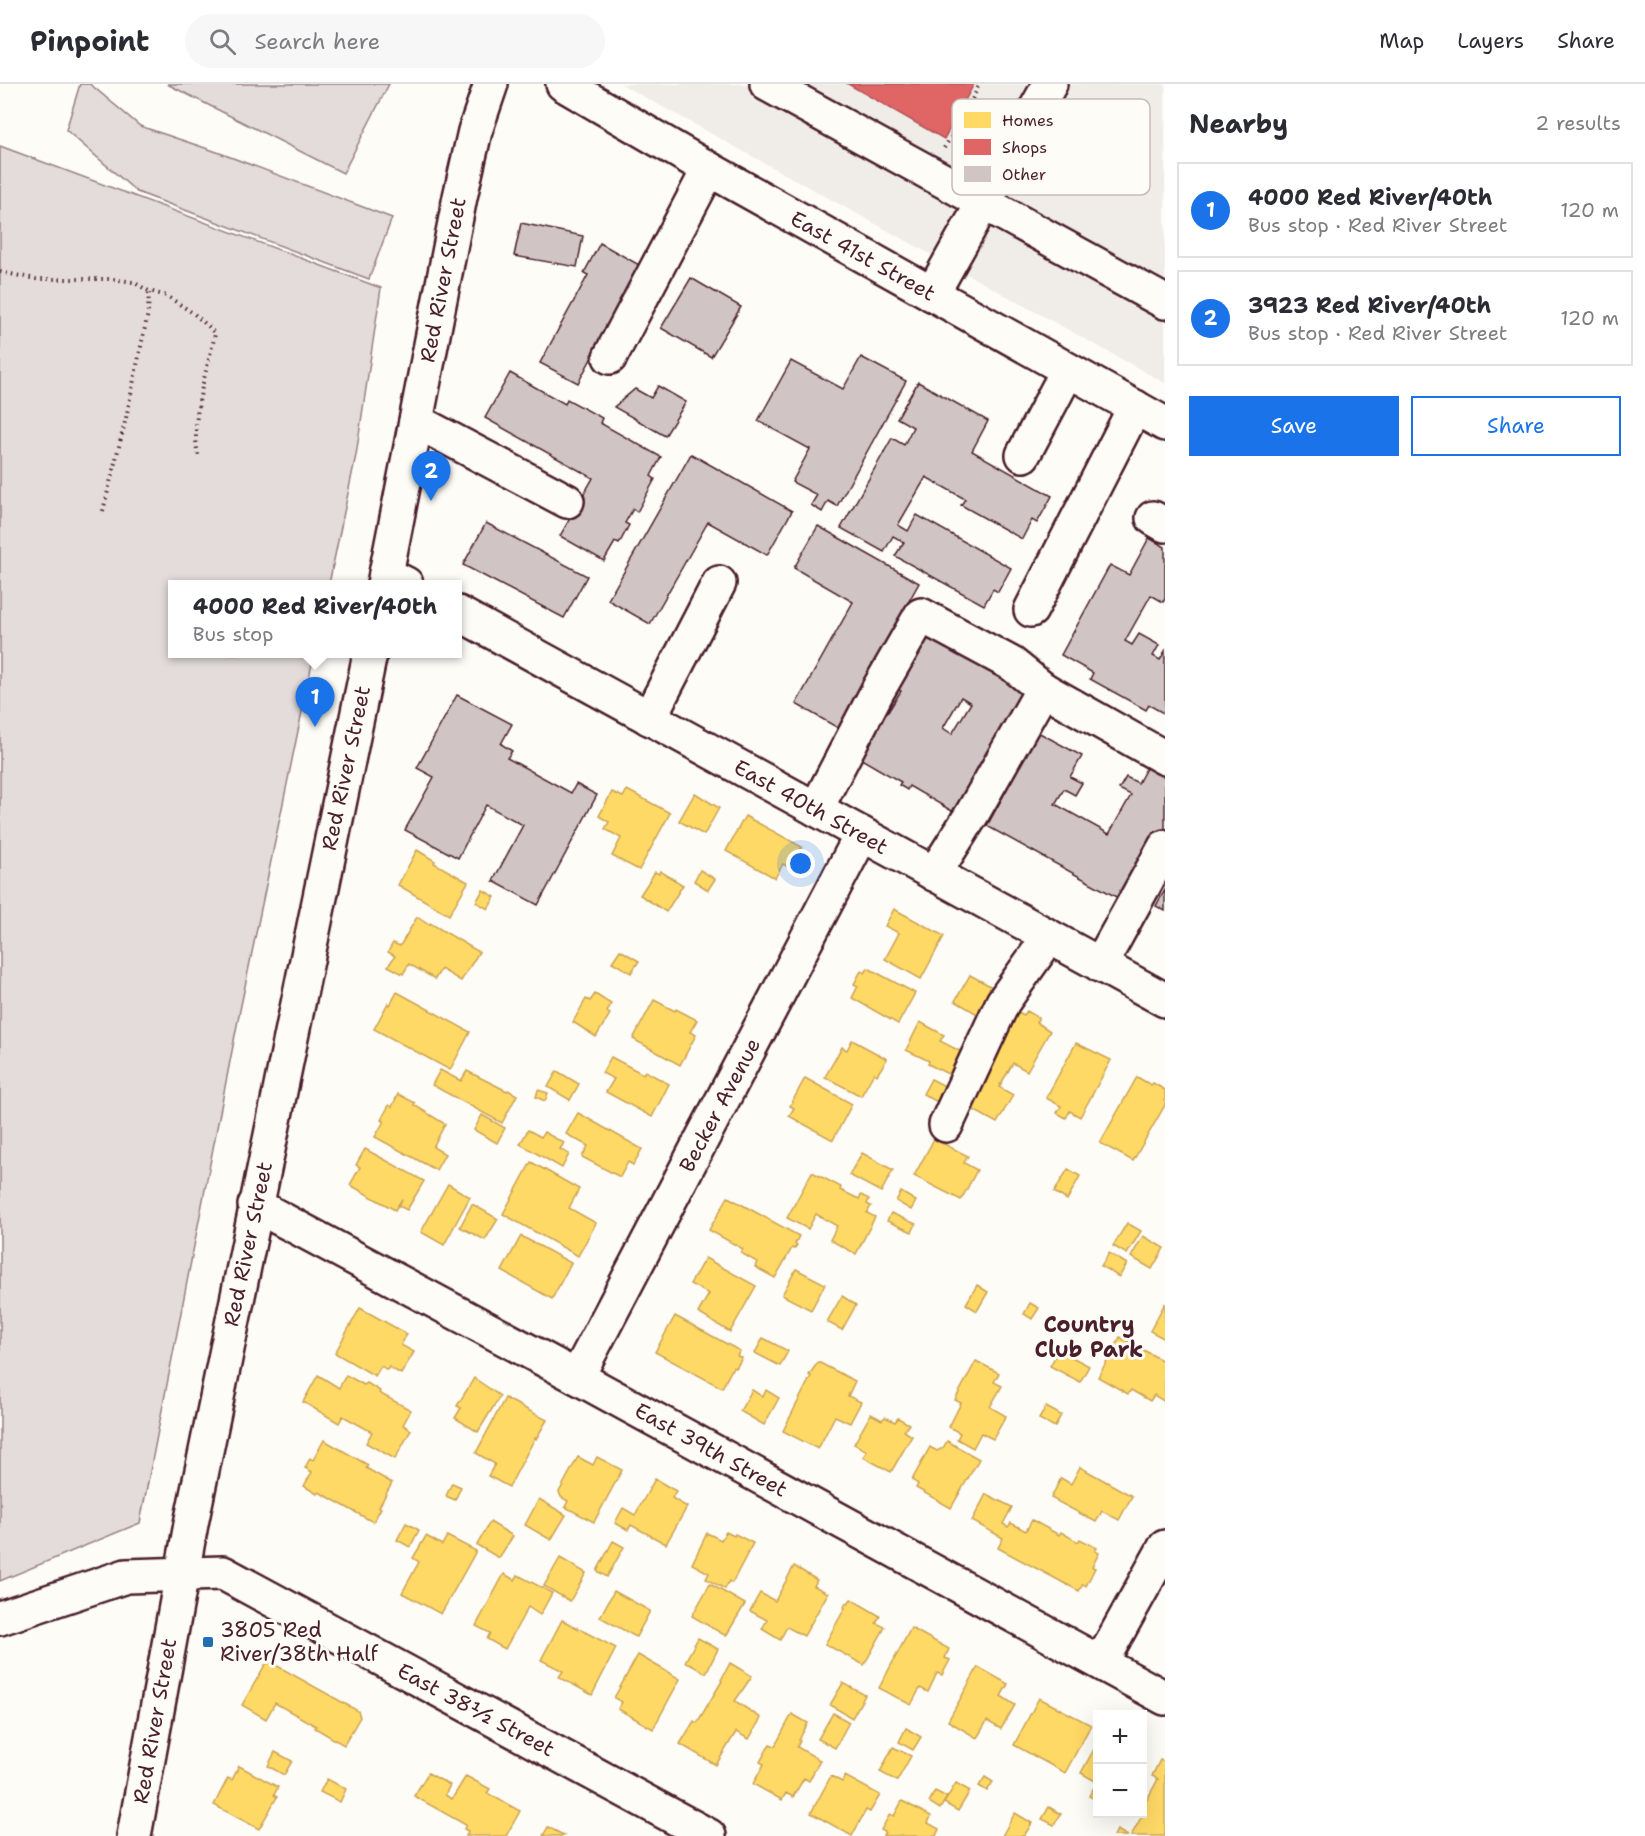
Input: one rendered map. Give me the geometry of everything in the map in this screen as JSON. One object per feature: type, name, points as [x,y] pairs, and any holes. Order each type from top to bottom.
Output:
[{"type":"street","name":"Red River Street","points":[[392,580],[416,421],[459,197],[475,131],[491,84]]},
{"type":"street","name":"East 41st Street","points":[[563,84],[709,170],[1165,424]]},
{"type":"street","points":[[766,84],[952,185]]},
{"type":"street","points":[[1041,99],[1050,84]]},
{"type":"street","points":[[610,357],[709,170]]},
{"type":"street","points":[[970,195],[1165,302]]},
{"type":"street","points":[[932,294],[987,195]]},
{"type":"street","points":[[1023,455],[1068,370]]},
{"type":"street","points":[[1031,610],[1135,407]]},
{"type":"street","points":[[416,421],[567,501]]},
{"type":"street","points":[[649,718],[719,583]]},
{"type":"street","name":"East 40th Street","points":[[462,615],[1165,1000]]},
{"type":"street","points":[[816,809],[878,690],[921,615],[1012,664],[1043,689],[1165,758]]},
{"type":"street","name":"Red River Street","points":[[134,1836],[182,1574],[255,1205],[369,658]]},
{"type":"street","points":[[934,874],[972,814],[1043,689]]},
{"type":"street","name":"Becker Avenue","points":[[577,1377],[862,834]]},
{"type":"street","points":[[1100,965],[1165,847]]},
{"type":"street","points":[[946,1125],[1003,1002],[1049,937]]},
{"type":"street","name":"East 39th Street","points":[[255,1205],[577,1377],[1165,1698]]},
{"type":"street","points":[[1101,1662],[1165,1547]]},
{"type":"street","name":"East 38½ Street","points":[[0,1618],[126,1576],[223,1573],[709,1836]]},
{"type":"path","points":[[972,99],[980,84]]},
{"type":"path","points":[[0,272],[36,279],[112,279],[133,282],[149,291],[167,296],[201,320],[214,334],[196,419],[195,438],[198,454]]},
{"type":"path","points":[[103,511],[126,418],[148,313],[149,291]]},
{"type":"shaded area","points":[[80,84],[90,84],[140,126],[217,152],[392,218],[369,279],[137,192],[66,130]]},
{"type":"shaded area","points":[[167,84],[389,84],[343,173]]},
{"type":"shaded area","points":[[621,84],[1165,84],[1165,383]]},
{"type":"shaded area","points":[[0,146],[381,288],[356,455],[330,580],[168,580],[168,658],[313,658],[239,1015],[140,1523],[0,1581]]},
{"type":"building: Homes","points":[[627,790],[670,813],[639,870],[612,856],[621,838],[605,829],[609,822],[599,816],[612,792],[623,797]]},
{"type":"building: Homes","points":[[695,793],[719,808],[704,835],[679,821]]},
{"type":"building: Homes","points":[[745,816],[802,847],[790,868],[783,864],[775,878],[726,851]]},
{"type":"building: Homes","points":[[417,850],[435,861],[434,863],[468,882],[449,915],[398,885]]},
{"type":"building: Homes","points":[[700,870],[715,879],[708,890],[694,881]]},
{"type":"building: Homes","points":[[660,871],[683,885],[666,912],[640,895],[655,872],[659,874]]},
{"type":"building: Homes","points":[[483,890],[495,897],[488,909],[476,902]]},
{"type":"building: Homes","points":[[894,909],[944,936],[921,979],[885,959],[899,933],[885,926]]},
{"type":"building: Homes","points":[[417,917],[479,952],[461,981],[441,969],[435,979],[409,964],[403,974],[388,966],[395,956],[388,952],[393,943],[400,946]]},
{"type":"building: Homes","points":[[620,950],[639,961],[631,973],[612,962]]},
{"type":"building: Homes","points":[[868,968],[915,993],[898,1024],[852,998],[858,986],[854,984],[861,971],[865,973]]},
{"type":"building: Homes","points":[[970,975],[994,988],[979,1015],[955,1001]]},
{"type":"building: Homes","points":[[397,992],[470,1032],[450,1070],[374,1029],[388,1003],[390,1005]]},
{"type":"building: Homes","points":[[595,994],[611,1004],[607,1012],[610,1014],[596,1037],[573,1022],[586,999],[590,1001]]},
{"type":"building: Homes","points":[[654,1000],[697,1020],[690,1032],[696,1035],[680,1065],[633,1039]]},
{"type":"building: Homes","points":[[1016,1011],[1024,1015],[1027,1011],[1039,1018],[1036,1022],[1050,1031],[1027,1071],[1013,1063],[999,1087],[1013,1095],[997,1123],[968,1107]]},
{"type":"building: Homes","points":[[920,1022],[944,1035],[940,1041],[962,1052],[950,1075],[906,1050]]},
{"type":"building: Homes","points":[[852,1040],[887,1059],[877,1075],[874,1073],[861,1096],[825,1077],[842,1047],[847,1050]]},
{"type":"building: Homes","points":[[1076,1043],[1111,1060],[1080,1117],[1070,1111],[1066,1118],[1057,1113],[1061,1106],[1046,1098]]},
{"type":"building: Homes","points":[[611,1057],[643,1074],[645,1071],[669,1084],[652,1117],[606,1092],[614,1079],[602,1073]]},
{"type":"building: Homes","points":[[440,1070],[461,1081],[467,1071],[517,1095],[502,1123],[432,1085]]},
{"type":"building: Homes","points":[[557,1071],[579,1084],[570,1100],[548,1087]]},
{"type":"building: Homes","points":[[1137,1077],[1165,1090],[1165,1105],[1133,1161],[1100,1143]]},
{"type":"building: Homes","points":[[805,1078],[852,1104],[833,1140],[789,1116],[794,1108],[790,1106]]},
{"type":"building: Homes","points":[[931,1079],[947,1087],[939,1103],[923,1094]]},
{"type":"building: Homes","points":[[538,1090],[548,1093],[545,1101],[536,1097]]},
{"type":"building: Homes","points":[[398,1094],[445,1124],[433,1147],[445,1154],[436,1170],[375,1137],[384,1121],[381,1120],[389,1105],[392,1107]]},
{"type":"building: Homes","points":[[578,1113],[642,1149],[633,1165],[628,1162],[620,1177],[582,1157],[588,1146],[566,1134]]},
{"type":"building: Homes","points":[[482,1115],[505,1128],[497,1143],[474,1130]]},
{"type":"building: Homes","points":[[528,1130],[541,1137],[544,1132],[564,1143],[560,1149],[569,1154],[562,1168],[520,1144]]},
{"type":"building: Homes","points":[[934,1139],[968,1156],[964,1163],[977,1170],[961,1200],[914,1176]]},
{"type":"building: Homes","points":[[365,1149],[424,1181],[407,1210],[399,1206],[402,1199],[395,1210],[350,1185],[360,1167],[356,1165]]},
{"type":"building: Homes","points":[[862,1153],[893,1170],[881,1192],[849,1175]]},
{"type":"building: Homes","points":[[531,1162],[579,1189],[569,1208],[596,1223],[578,1256],[503,1214]]},
{"type":"building: Homes","points":[[1068,1169],[1080,1176],[1067,1200],[1054,1192]]},
{"type":"building: Homes","points":[[812,1172],[859,1199],[861,1195],[869,1199],[867,1204],[871,1206],[867,1213],[875,1217],[856,1254],[830,1240],[837,1226],[816,1214],[808,1229],[787,1218]]},
{"type":"building: Homes","points":[[448,1184],[470,1197],[444,1245],[421,1232]]},
{"type":"building: Homes","points":[[901,1192],[916,1201],[911,1210],[896,1201]]},
{"type":"building: Homes","points":[[728,1197],[799,1236],[795,1244],[797,1245],[794,1249],[792,1248],[775,1278],[755,1267],[757,1262],[741,1253],[743,1249],[709,1230]]},
{"type":"building: Homes","points":[[472,1204],[498,1219],[485,1240],[460,1227]]},
{"type":"building: Homes","points":[[891,1213],[916,1224],[912,1232],[887,1221]]},
{"type":"building: Homes","points":[[1127,1223],[1141,1231],[1127,1254],[1113,1246]]},
{"type":"building: Homes","points":[[521,1236],[571,1263],[552,1299],[502,1271]]},
{"type":"building: Homes","points":[[1143,1236],[1164,1248],[1152,1269],[1131,1257]]},
{"type":"building: Homes","points":[[1109,1253],[1127,1264],[1119,1277],[1101,1266]]},
{"type":"building: Homes","points":[[705,1258],[756,1286],[730,1332],[698,1313],[709,1294],[690,1284]]},
{"type":"building: Homes","points":[[796,1269],[825,1284],[811,1310],[782,1295]]},
{"type":"building: Homes","points":[[977,1285],[988,1292],[977,1311],[966,1304]]},
{"type":"building: Homes","points":[[842,1296],[856,1305],[842,1330],[827,1322]]},
{"type":"building: Homes","points":[[1030,1303],[1039,1308],[1032,1319],[1024,1314]]},
{"type":"building: Homes","points":[[1165,1303],[1165,1339],[1150,1331]]},
{"type":"building: Homes","points":[[360,1308],[407,1334],[401,1345],[414,1352],[401,1374],[389,1367],[387,1370],[381,1366],[375,1376],[335,1353]]},
{"type":"building: Homes","points":[[675,1316],[740,1351],[737,1356],[742,1358],[736,1368],[733,1367],[722,1388],[655,1352]]},
{"type":"building: Homes","points":[[1120,1337],[1165,1362],[1165,1402],[1154,1395],[1150,1401],[1131,1390],[1128,1394],[1098,1377]]},
{"type":"building: Homes","points":[[763,1338],[788,1351],[780,1366],[755,1353]]},
{"type":"building: Homes","points":[[1059,1350],[1089,1366],[1080,1382],[1050,1366]]},
{"type":"building: Homes","points":[[976,1361],[999,1373],[994,1382],[1002,1386],[990,1407],[1006,1416],[993,1439],[981,1433],[973,1448],[957,1439],[960,1433],[949,1427],[961,1403],[955,1400]]},
{"type":"building: Homes","points":[[818,1362],[855,1381],[848,1396],[861,1402],[850,1423],[835,1416],[818,1449],[783,1431],[811,1376],[809,1375]]},
{"type":"building: Homes","points":[[318,1375],[339,1388],[346,1375],[364,1385],[367,1383],[380,1391],[379,1393],[411,1410],[403,1425],[411,1430],[395,1459],[366,1443],[372,1432],[343,1416],[339,1423],[303,1402]]},
{"type":"building: Homes","points":[[474,1378],[500,1396],[478,1432],[455,1418],[461,1408],[457,1406]]},
{"type":"building: Homes","points":[[752,1390],[763,1397],[766,1390],[779,1398],[764,1425],[740,1411]]},
{"type":"building: Homes","points":[[505,1398],[547,1420],[509,1487],[488,1476],[495,1464],[476,1453]]},
{"type":"building: Homes","points":[[1046,1407],[1061,1415],[1055,1427],[1039,1419]]},
{"type":"building: Homes","points":[[871,1414],[882,1420],[885,1417],[895,1422],[898,1418],[909,1424],[904,1431],[912,1436],[891,1472],[863,1457],[867,1451],[854,1444]]},
{"type":"building: Homes","points":[[324,1440],[368,1465],[366,1468],[392,1483],[373,1522],[304,1486],[312,1472],[305,1468],[310,1458],[313,1460]]},
{"type":"building: Homes","points":[[947,1441],[979,1459],[951,1508],[916,1488],[918,1484],[912,1480],[930,1447],[937,1451],[943,1448]]},
{"type":"building: Homes","points":[[578,1457],[593,1465],[597,1457],[622,1470],[594,1522],[565,1507],[568,1501],[561,1497],[559,1492]]},
{"type":"building: Homes","points":[[1080,1467],[1132,1496],[1119,1520],[1102,1511],[1096,1522],[1051,1498],[1061,1478],[1071,1484]]},
{"type":"building: Homes","points":[[655,1479],[676,1491],[672,1498],[687,1507],[666,1544],[631,1525],[628,1530],[615,1523],[623,1508],[635,1515]]},
{"type":"building: Homes","points":[[452,1483],[461,1487],[455,1500],[446,1496]]},
{"type":"building: Homes","points":[[986,1494],[1012,1507],[1003,1524],[1008,1527],[1011,1523],[1026,1531],[1032,1520],[1059,1535],[1061,1532],[1078,1542],[1080,1539],[1097,1548],[1095,1551],[1099,1553],[1092,1567],[1095,1568],[1086,1586],[1083,1584],[1079,1591],[998,1548],[1003,1538],[972,1521]]},
{"type":"building: Homes","points":[[539,1499],[566,1515],[551,1540],[525,1525]]},
{"type":"building: Homes","points":[[490,1522],[513,1536],[499,1558],[477,1545]]},
{"type":"building: Homes","points":[[406,1523],[419,1530],[410,1547],[397,1540]]},
{"type":"building: Homes","points":[[726,1532],[753,1543],[732,1583],[729,1581],[725,1589],[706,1579],[709,1573],[692,1564],[707,1533],[721,1540]]},
{"type":"building: Homes","points":[[426,1536],[442,1545],[447,1536],[476,1551],[441,1614],[402,1593],[419,1562],[413,1558]]},
{"type":"building: Homes","points":[[613,1541],[624,1547],[607,1577],[597,1571]]},
{"type":"building: Homes","points":[[560,1558],[586,1573],[570,1601],[544,1586]]},
{"type":"building: Homes","points":[[794,1566],[817,1580],[814,1586],[828,1593],[804,1636],[787,1627],[780,1640],[762,1629],[767,1620],[750,1611],[760,1593],[775,1601]]},
{"type":"building: Homes","points":[[504,1574],[515,1580],[518,1575],[552,1593],[540,1615],[528,1607],[505,1649],[487,1639],[490,1633],[476,1626]]},
{"type":"building: Homes","points":[[710,1584],[745,1604],[726,1636],[692,1616]]},
{"type":"building: Homes","points":[[614,1591],[650,1611],[636,1637],[600,1617]]},
{"type":"building: Homes","points":[[851,1599],[880,1616],[876,1623],[885,1627],[864,1665],[825,1644],[846,1603],[848,1604]]},
{"type":"building: Homes","points":[[562,1620],[616,1648],[592,1695],[559,1677],[563,1671],[541,1660]]},
{"type":"building: Homes","points":[[911,1628],[949,1649],[945,1658],[950,1660],[942,1675],[937,1673],[928,1692],[920,1688],[911,1705],[879,1688]]},
{"type":"building: Homes","points":[[698,1638],[718,1649],[706,1673],[685,1662]]},
{"type":"building: Homes","points":[[638,1655],[680,1679],[653,1729],[618,1709],[622,1702],[614,1698]]},
{"type":"building: Homes","points":[[268,1663],[272,1663],[358,1711],[360,1717],[344,1745],[275,1703],[266,1719],[242,1705]]},
{"type":"building: Homes","points":[[730,1663],[752,1676],[735,1701],[761,1718],[749,1739],[736,1732],[716,1765],[680,1744],[694,1721],[697,1723]]},
{"type":"building: Homes","points":[[978,1667],[1008,1684],[1001,1696],[1015,1705],[1001,1729],[987,1721],[977,1738],[948,1721]]},
{"type":"building: Homes","points":[[843,1683],[865,1695],[852,1718],[830,1705]]},
{"type":"building: Homes","points":[[1039,1698],[1091,1725],[1065,1773],[1014,1745]]},
{"type":"building: Homes","points":[[833,1713],[849,1722],[835,1748],[818,1739]]},
{"type":"building: Homes","points":[[792,1714],[808,1723],[797,1747],[820,1760],[809,1781],[804,1778],[793,1797],[786,1793],[782,1800],[753,1784],[764,1764],[760,1762],[770,1744],[775,1746]]},
{"type":"building: Homes","points":[[906,1728],[921,1737],[913,1750],[899,1742]]},
{"type":"building: Homes","points":[[893,1747],[911,1756],[897,1781],[880,1772]]},
{"type":"building: Homes","points":[[1093,1751],[1093,1780],[1081,1773]]},
{"type":"building: Homes","points":[[275,1752],[292,1761],[284,1775],[268,1766]]},
{"type":"building: Homes","points":[[1160,1760],[1165,1762],[1165,1836],[1131,1836],[1141,1818],[1147,1818],[1147,1800],[1158,1779],[1152,1776]]},
{"type":"building: Homes","points":[[239,1766],[278,1787],[274,1795],[277,1797],[259,1829],[214,1805],[228,1778],[232,1780]]},
{"type":"building: Homes","points":[[428,1773],[450,1785],[445,1795],[452,1799],[466,1776],[490,1789],[487,1793],[520,1811],[506,1836],[466,1836],[468,1831],[464,1829],[466,1825],[414,1796]]},
{"type":"building: Homes","points":[[831,1776],[842,1782],[845,1776],[880,1795],[870,1812],[866,1810],[852,1836],[811,1813]]},
{"type":"building: Homes","points":[[985,1777],[993,1782],[987,1791],[979,1786]]},
{"type":"building: Homes","points":[[327,1779],[346,1789],[340,1802],[320,1792]]},
{"type":"building: Homes","points":[[956,1783],[970,1791],[958,1811],[944,1803]]},
{"type":"building: Homes","points":[[935,1791],[947,1797],[940,1809],[929,1802]]},
{"type":"building: Homes","points":[[902,1801],[931,1816],[928,1823],[939,1829],[936,1836],[883,1836],[885,1832],[881,1830],[890,1814],[894,1816]]},
{"type":"building: Homes","points":[[1049,1807],[1061,1814],[1054,1825],[1042,1819]]},
{"type":"building: Homes","points":[[1015,1813],[1032,1823],[1024,1836],[1002,1836]]},
{"type":"building: Homes","points":[[548,1827],[565,1836],[543,1836]]},
{"type":"building: Homes","points":[[1117,1830],[1128,1836],[1114,1836]]},
{"type":"building: Shops","points":[[848,84],[974,84],[966,99],[952,99],[952,124],[944,139]]},
{"type":"building: Other","points":[[521,223],[583,236],[577,267],[514,256]]},
{"type":"building: Other","points":[[600,243],[641,266],[578,383],[540,363],[588,275],[584,273]]},
{"type":"building: Other","points":[[691,278],[741,307],[711,357],[661,328]]},
{"type":"building: Other","points":[[861,357],[906,381],[837,506],[828,501],[822,512],[811,505],[817,495],[792,482],[810,449],[758,421],[791,361],[843,389]]},
{"type":"building: Other","points":[[510,373],[565,404],[567,399],[602,418],[600,423],[661,457],[651,476],[655,479],[637,512],[633,509],[625,523],[629,525],[619,544],[615,542],[604,561],[560,536],[593,478],[485,418]]},
{"type":"building: Other","points":[[918,382],[988,421],[972,451],[1052,496],[1037,523],[1032,520],[1022,539],[961,505],[965,499],[926,477],[898,525],[908,531],[917,515],[1011,568],[998,592],[993,589],[984,605],[895,556],[904,542],[893,536],[884,552],[841,528],[892,438],[904,445],[913,427],[897,418]]},
{"type":"building: Other","points":[[658,386],[686,402],[665,436],[614,407],[635,389],[651,398]]},
{"type":"building: Other","points":[[691,454],[792,511],[767,555],[708,522],[650,624],[608,600]]},
{"type":"building: Other","points":[[486,523],[587,576],[564,618],[463,565]]},
{"type":"building: Other","points":[[818,526],[919,583],[838,728],[796,704],[853,602],[794,568]]},
{"type":"building: Other","points":[[1149,538],[1165,547],[1165,599],[1163,602],[1151,595],[1125,641],[1132,645],[1139,634],[1159,645],[1153,656],[1160,660],[1165,651],[1165,714],[1149,705],[1146,710],[1090,679],[1093,673],[1061,655],[1110,565],[1129,575]]},
{"type":"building: Other","points":[[920,626],[1028,690],[957,814],[909,786],[907,790],[899,785],[901,782],[851,753],[878,706],[888,712],[901,691],[897,689]],"holes":[[[961,697],[971,703],[952,734],[943,728]]]},
{"type":"building: Other","points":[[457,695],[512,724],[501,744],[512,751],[507,758],[571,793],[576,784],[597,795],[538,905],[493,881],[523,825],[486,805],[458,858],[405,830],[434,777],[417,768]]},
{"type":"building: Other","points":[[1036,731],[1082,756],[1070,777],[1082,783],[1075,795],[1064,789],[1055,804],[1109,834],[1131,795],[1119,789],[1126,777],[1138,783],[1150,761],[1165,769],[1165,839],[1129,904],[987,826],[1013,778],[1010,777]]},
{"type":"building: Other","points":[[1165,890],[1165,911],[1156,906]]},
{"type":"place","name":"3923 Red River/40th","points":[[431,501]]},
{"type":"place","name":"4000 Red River/40th","points":[[315,727]]},
{"type":"place","name":"3805 Red River/38th Half","points":[[208,1642]]},
{"type":"district","name":"Country Club Park","points":[[1089,1336]]}]
